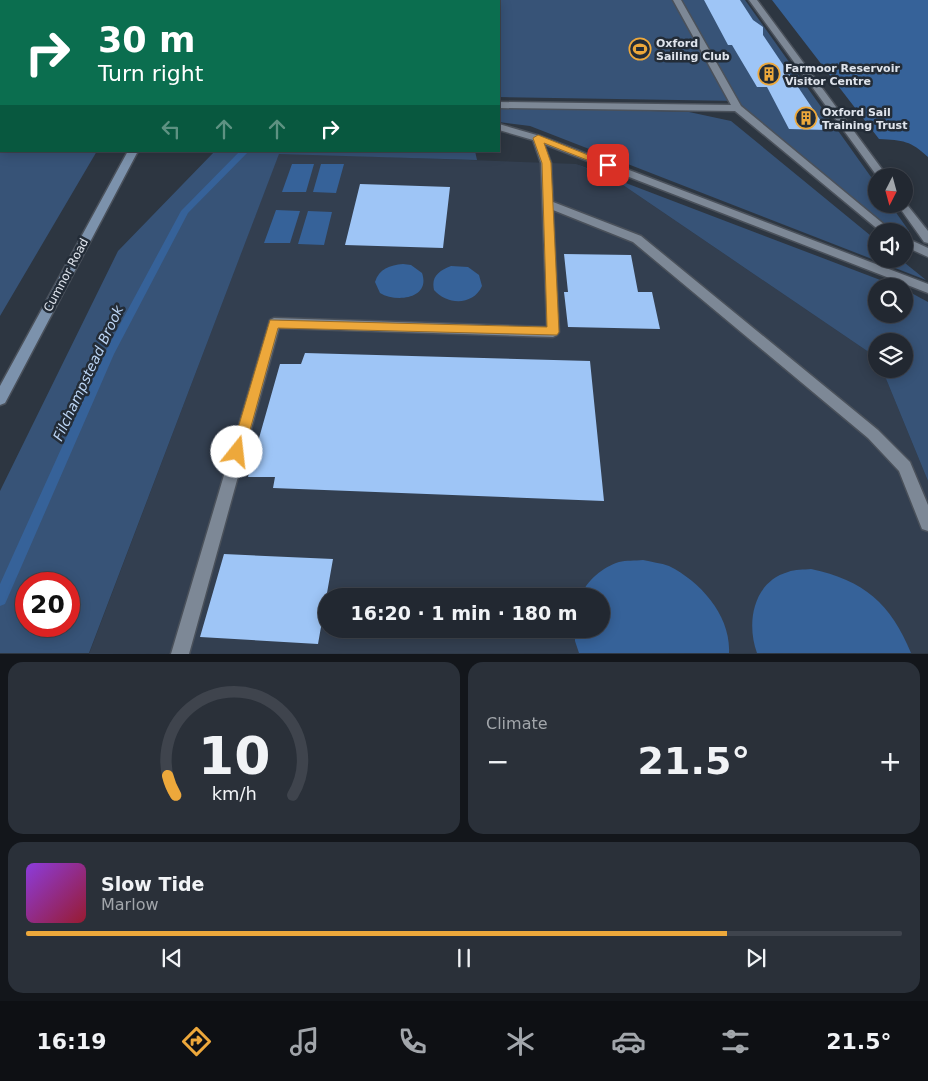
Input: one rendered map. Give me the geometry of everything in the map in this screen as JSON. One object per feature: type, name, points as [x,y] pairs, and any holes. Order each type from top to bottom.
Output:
[{"type":"main road","name":"Cumnor Road","points":[[0,399],[132,152]]},
{"type":"street","points":[[677,0],[737,108],[877,223]]},
{"type":"street","points":[[753,0],[876,168]]},
{"type":"street","points":[[500,105],[737,108]]},
{"type":"street","points":[[500,127],[538,138],[928,289]]},
{"type":"street","points":[[180,654],[274,323],[553,332],[546,163],[538,138]]},
{"type":"street","points":[[548,204],[637,239],[873,434],[905,467],[928,524]]},
{"type":"street","points":[[909,213],[928,239]]},
{"type":"street","points":[[913,246],[928,253]]},
{"type":"shaded area","name":"Oxford Sailing Club","points":[[500,0],[745,0],[868,173],[868,212],[744,111],[739,101],[500,97]]},
{"type":"shaded area","points":[[772,0],[928,0],[928,157],[906,142],[879,139]]},
{"type":"shaded area","points":[[500,107],[689,112],[731,121],[868,233],[868,257],[530,126],[500,122]]},
{"type":"shaded area","points":[[0,152],[96,152],[0,316]]},
{"type":"shaded area","points":[[214,152],[475,152],[477,160],[279,154],[89,653],[0,653],[0,491],[118,251]]},
{"type":"shaded area","points":[[279,153],[576,164],[620,183],[868,352],[868,378],[886,378],[928,481],[928,653],[89,654]]},
{"type":"shaded area","points":[[292,164],[314,164],[306,192],[282,192]]},
{"type":"shaded area","points":[[321,164],[344,164],[336,193],[313,192]]},
{"type":"shaded area","points":[[576,164],[875,278],[868,278],[868,323],[913,323],[913,294],[928,302],[928,481],[886,378],[913,378],[913,333],[868,333],[868,352],[620,183]]},
{"type":"shaded area","points":[[276,210],[300,211],[290,243],[264,243]]},
{"type":"shaded area","points":[[308,211],[332,212],[324,245],[298,244]]},
{"type":"shaded area","name":"Oxford Sailing Club","points":[[869,213],[896,213],[903,223],[881,223]]},
{"type":"shaded area","points":[[403,264],[411,265],[422,273],[423,282],[421,288],[417,293],[403,298],[395,298],[380,293],[375,282],[379,274],[389,267]]},
{"type":"shaded area","points":[[451,266],[468,267],[479,275],[482,286],[478,293],[466,300],[453,301],[439,295],[434,290],[433,285],[437,275]]},
{"type":"shaded area","points":[[895,268],[911,268],[926,280]]},
{"type":"shaded area","points":[[643,560],[659,563],[669,566],[692,581],[703,591],[719,613],[725,626],[729,653],[579,653],[575,638],[610,638],[610,588],[585,588],[601,571],[622,561]]},
{"type":"shaded area","points":[[811,569],[846,580],[861,587],[873,597],[885,608],[894,621],[911,653],[757,653],[752,629],[755,605],[760,594],[776,577],[791,571]]},
{"type":"building","points":[[704,0],[740,0],[753,20],[763,27],[763,35],[827,130],[789,129],[767,87],[757,87],[732,45],[728,45]]},
{"type":"building","points":[[360,184],[450,187],[443,248],[345,245]]},
{"type":"building","points":[[564,254],[631,255],[638,292],[652,292],[660,329],[568,327],[564,292],[568,292]]},
{"type":"building","points":[[305,353],[590,361],[604,501],[273,488],[275,477],[248,477],[280,364],[301,364]]},
{"type":"building","points":[[224,554],[333,559],[328,588],[318,588],[318,644],[200,637]]},
{"type":"waterway","name":"Filchampstead Brook","points":[[0,599],[109,354],[185,211],[244,152]]},
{"type":"place","name":"Oxford Sailing Club","points":[[640,49]]},
{"type":"place","name":"Farmoor Reservoir Visitor Centre","points":[[769,74]]},
{"type":"place","name":"Oxford Sail Training Trust","points":[[806,118]]},
{"type":"route","points":[[237,452],[274,323],[553,332],[546,163],[538,138],[608,165]]}]
